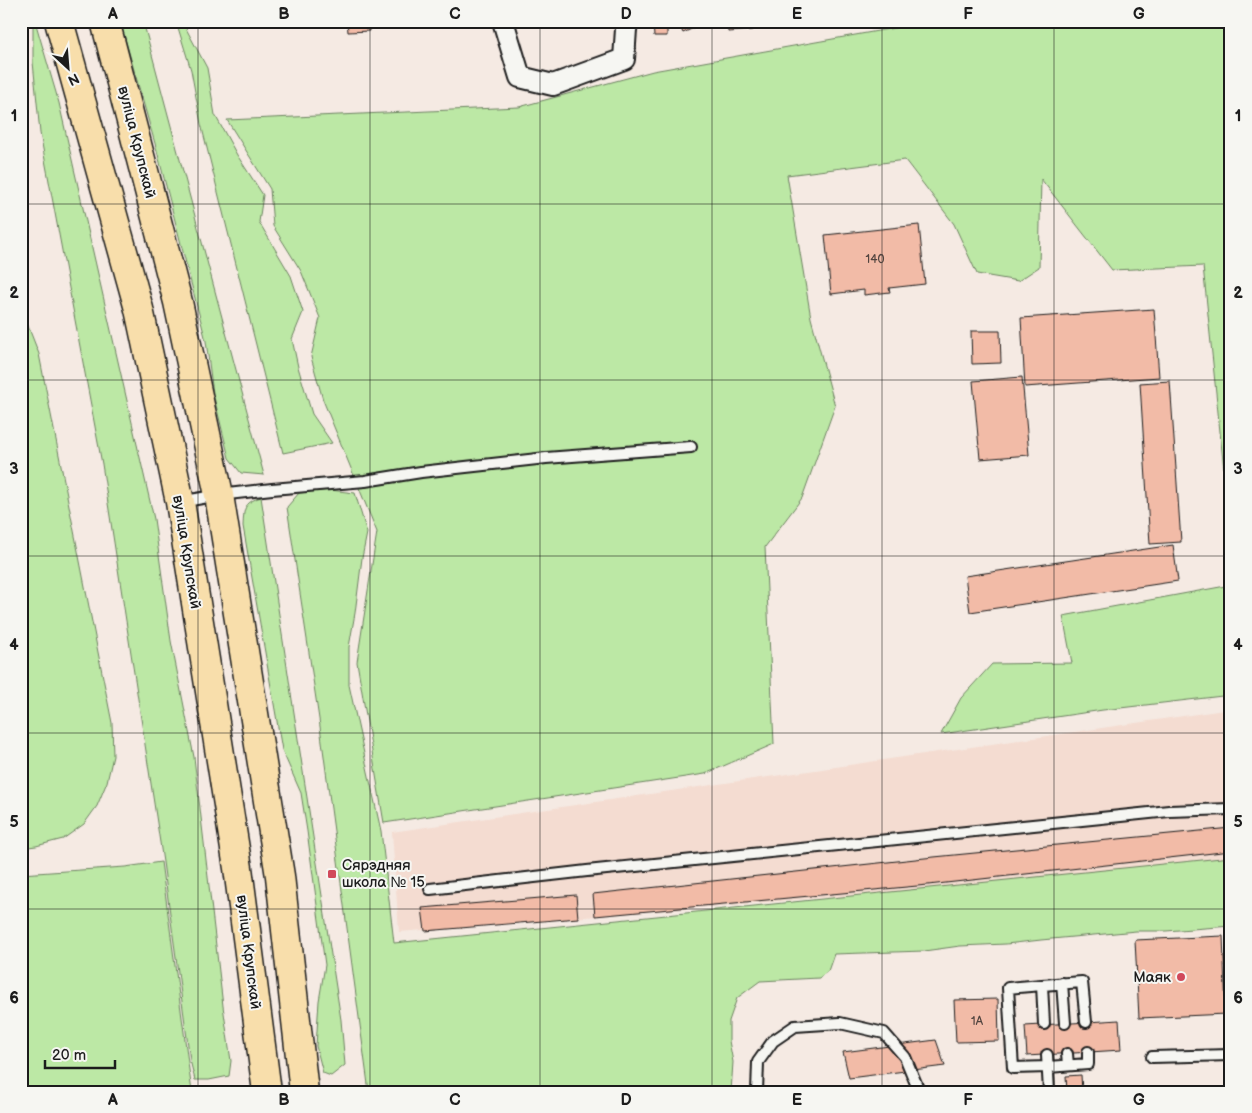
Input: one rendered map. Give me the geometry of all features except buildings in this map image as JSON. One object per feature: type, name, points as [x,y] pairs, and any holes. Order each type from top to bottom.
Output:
[{"type":"main road","name":"вуліца Крупскай","points":[[59,21],[138,309],[180,502],[238,868],[267,1092]]},
{"type":"main road","name":"вуліца Крупскай","points":[[105,21],[178,302],[219,496],[280,876],[304,1092]]},
{"type":"street","points":[[503,21],[520,77],[553,85],[624,59],[626,29],[630,21]]},
{"type":"lane","points":[[180,502],[272,489],[365,481],[421,472],[546,458],[690,447]]},
{"type":"lane","points":[[430,889],[1169,811],[1231,809]]},
{"type":"lane","points":[[1086,1022],[1082,982],[1008,988],[1013,1068],[1088,1064],[1088,1052]]},
{"type":"lane","points":[[1062,983],[1065,1023]]},
{"type":"lane","points":[[1042,985],[1044,1024]]},
{"type":"lane","points":[[757,1092],[758,1062],[773,1040],[795,1026],[840,1023],[884,1032],[905,1056],[917,1086],[917,1092]]},
{"type":"lane","points":[[1067,1054],[1068,1066]]},
{"type":"lane","points":[[1047,1055],[1049,1092]]},
{"type":"lane","points":[[1152,1057],[1231,1055]]},
{"type":"shaded area","points":[[1231,709],[1231,865],[399,932],[392,832]]},
{"type":"green space","points":[[33,21],[35,21],[59,103],[154,519],[171,641],[194,757],[231,1061],[229,1076],[209,1080],[195,1080],[190,1060],[163,862],[102,464],[40,133],[33,62]]},
{"type":"green space","points":[[120,21],[143,21],[264,475],[241,473],[229,458],[213,393],[206,341],[156,147]]},
{"type":"green space","points":[[176,21],[182,21],[207,68],[215,115],[237,155],[263,195],[259,222],[291,276],[303,312],[292,339],[298,367],[312,414],[332,443],[283,453],[201,124],[191,70]]},
{"type":"green space","points":[[934,21],[1231,21],[1231,539],[1203,266],[1112,270],[1041,179],[1039,267],[1018,281],[977,274],[954,224],[905,160],[787,175],[811,318],[835,406],[802,498],[765,547],[774,744],[705,774],[384,823],[357,662],[377,532],[323,400],[311,357],[320,318],[301,271],[273,226],[270,189],[227,120],[519,107],[653,71]]},
{"type":"green space","points":[[21,308],[39,354],[112,723],[113,756],[107,782],[97,806],[84,824],[63,839],[21,848]]},
{"type":"green space","points":[[330,490],[355,493],[367,533],[349,647],[349,685],[381,831],[394,943],[1231,857],[1231,926],[1166,931],[1136,931],[1006,944],[960,946],[924,951],[834,954],[828,971],[819,978],[760,981],[737,998],[729,1021],[729,1041],[733,1062],[731,1092],[369,1092],[319,719],[287,507],[299,493]]},
{"type":"green space","points":[[261,497],[341,1020],[345,1065],[331,1076],[323,1073],[316,1046],[319,1001],[325,965],[301,793],[282,750],[243,526],[246,507],[255,499]]},
{"type":"green space","points":[[1231,585],[1231,695],[1103,710],[941,734],[961,698],[992,664],[1072,663],[1063,616]]},
{"type":"green space","points":[[161,862],[192,1092],[21,1092],[21,874],[125,867]]},
{"type":"place","name":"Сярэдняя школа № 15","points":[[332,874]]},
{"type":"place","name":"Маяк","points":[[1181,977]]}]
